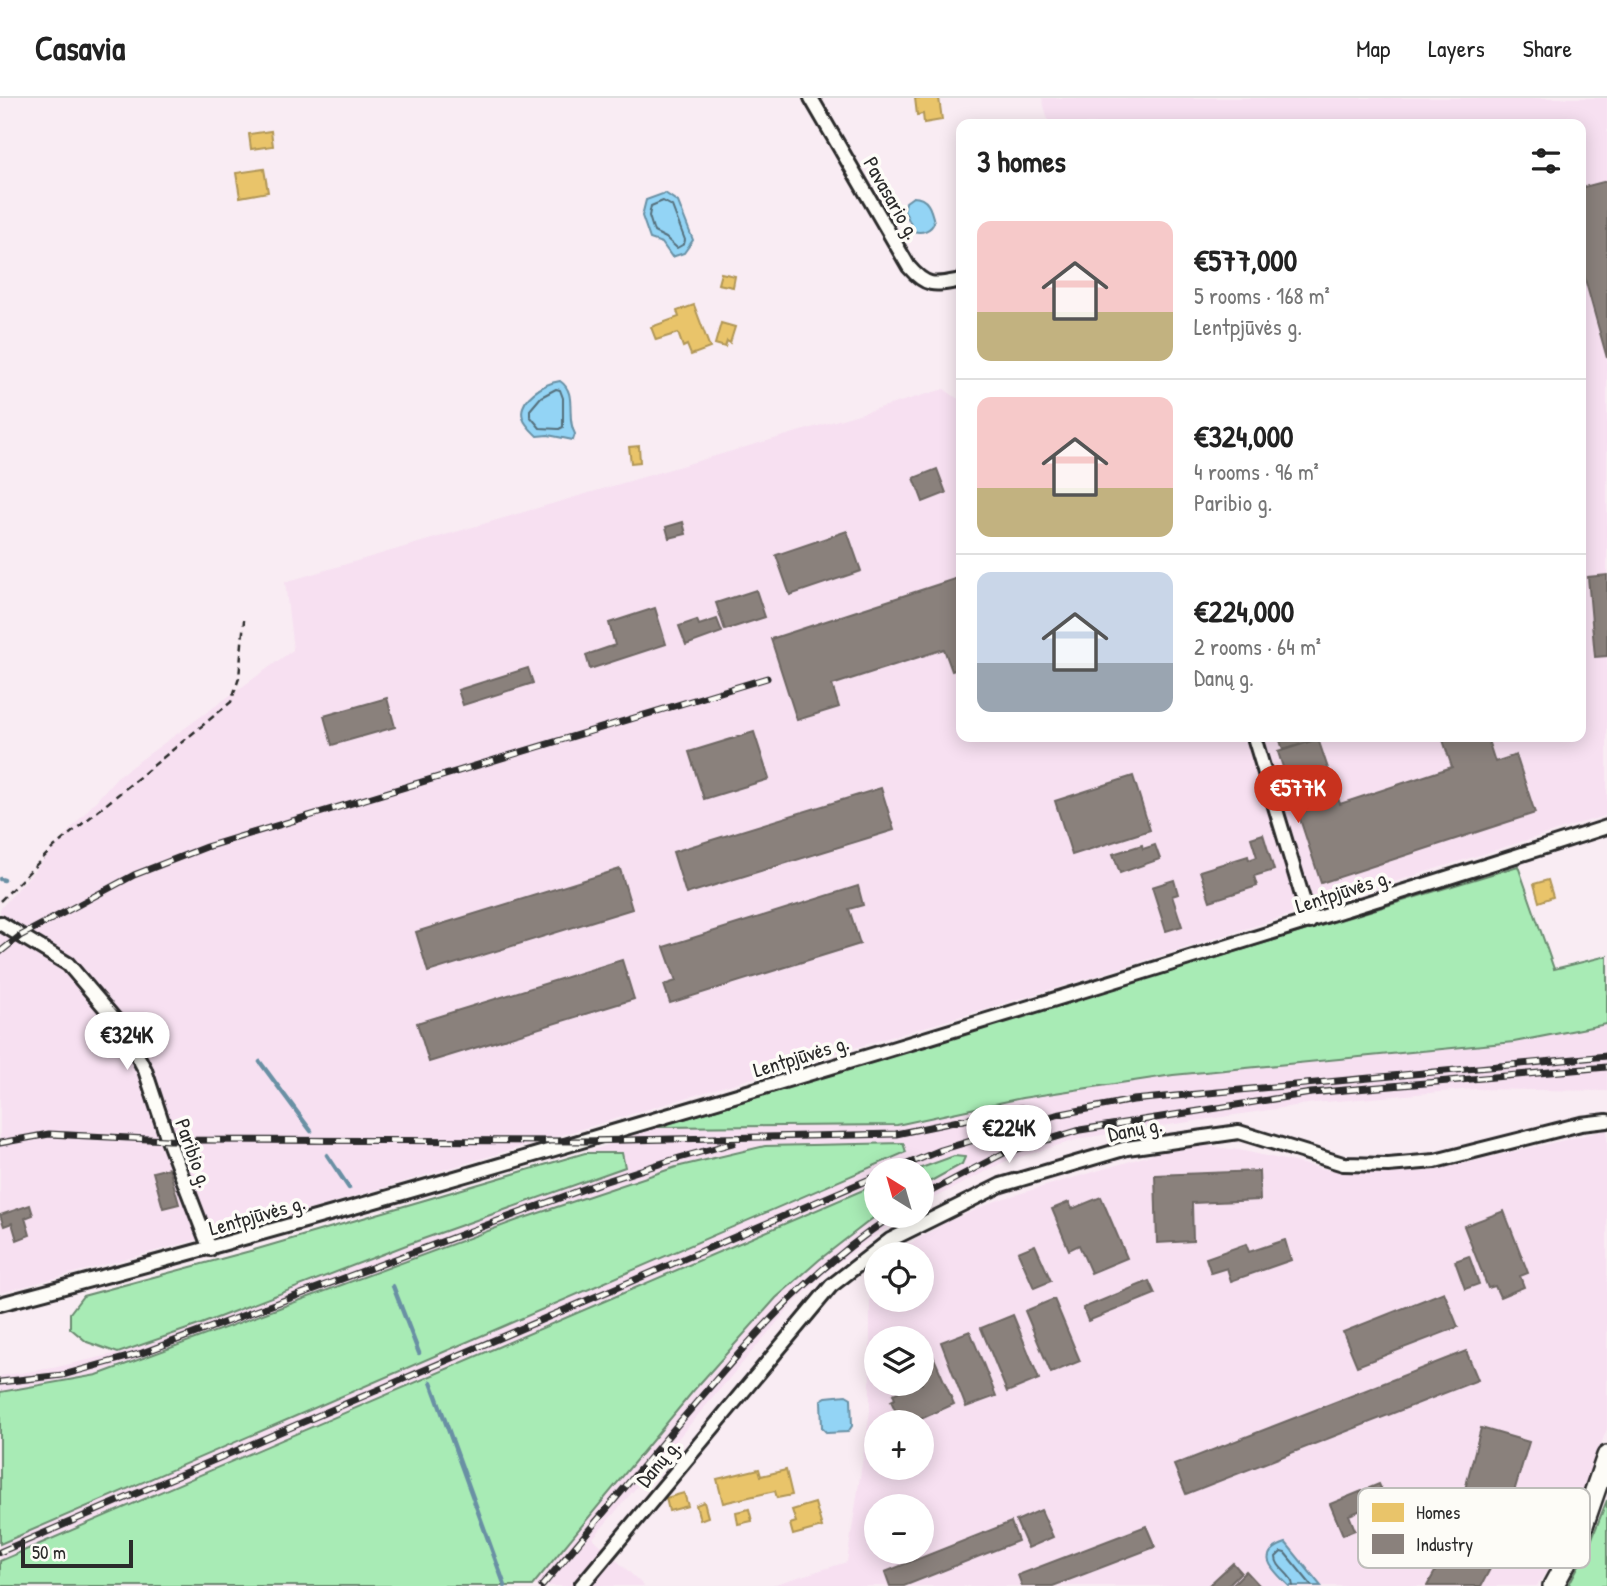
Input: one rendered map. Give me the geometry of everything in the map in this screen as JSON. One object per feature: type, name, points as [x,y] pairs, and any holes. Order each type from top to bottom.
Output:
[{"type":"main road","points":[[1590,1505],[1607,1456]]},
{"type":"main road","points":[[1553,1586],[1563,1568]]},
{"type":"street","name":"Pavasario g.","points":[[811,98],[909,267],[919,279],[928,284],[956,281]]},
{"type":"street","points":[[1256,742],[1310,922]]},
{"type":"street","name":"Lentpjūvės g.","points":[[0,1304],[210,1249],[584,1141],[1310,922],[1607,827]]},
{"type":"street","name":"Paribio g.","points":[[0,923],[68,964],[124,1030],[145,1070],[210,1249]]},
{"type":"street","name":"Danų g.","points":[[582,1586],[831,1286],[890,1240],[1001,1185],[1127,1148],[1238,1132],[1343,1164],[1388,1165],[1435,1161],[1580,1124],[1607,1121]]},
{"type":"path","points":[[0,901],[54,847],[231,702],[239,678],[244,620]]},
{"type":"shaded area","points":[[1042,98],[1607,98],[1607,815],[1086,979],[319,1207],[0,1293],[0,909],[117,777],[293,650],[285,582],[944,389],[956,397],[956,742],[1586,742],[1586,119],[1048,119]]},
{"type":"shaded area","points":[[1607,1024],[1607,1091],[1474,1089],[1314,1103],[1083,1138],[1006,1161],[934,1198],[934,1179],[962,1164],[954,1156],[934,1163],[934,1158],[890,1158],[906,1151],[903,1143],[766,1146],[676,1167],[518,1220],[97,1375],[0,1392],[0,1376],[53,1368],[118,1353],[409,1244],[625,1167],[622,1153],[585,1153],[658,1127],[897,1125],[1022,1098],[1173,1075],[1514,1042]]},
{"type":"shaded area","points":[[1607,1130],[1607,1429],[1584,1488],[1358,1488],[1358,1568],[1548,1568],[1537,1586],[769,1586],[847,1562],[864,1450],[864,1480],[934,1480],[934,1410],[870,1410],[870,1396],[934,1396],[934,1326],[870,1326],[870,1312],[934,1312],[934,1242],[912,1242],[947,1222],[998,1200],[1168,1150],[1207,1146],[1239,1150],[1330,1170],[1386,1174],[1436,1170]]},
{"type":"shaded area","points":[[864,1169],[864,1190],[0,1561],[0,1544]]},
{"type":"shaded area","points":[[864,1225],[864,1228],[887,1228],[832,1267],[791,1306],[593,1538],[644,1586],[532,1586],[694,1390],[776,1298]]},
{"type":"green space","points":[[1518,866],[1554,969],[1607,956],[1607,1024],[1514,1042],[1173,1075],[1022,1098],[897,1125],[658,1127]]},
{"type":"green space","points":[[903,1143],[906,1152],[892,1158],[864,1158],[864,1170],[0,1544],[0,1392],[97,1375],[518,1220],[676,1167],[765,1146]]},
{"type":"green space","points":[[585,1153],[622,1153],[625,1167],[409,1244],[118,1353],[87,1342],[70,1328],[70,1313],[83,1296],[254,1250]]},
{"type":"green space","points":[[954,1156],[965,1157],[962,1164],[934,1179],[934,1163]]},
{"type":"green space","points":[[864,1190],[864,1225],[776,1298],[694,1390],[532,1586],[0,1586],[0,1561]]},
{"type":"green space","points":[[1607,1500],[1607,1586],[1568,1586],[1577,1568],[1590,1568],[1590,1543]]},
{"type":"water","points":[[665,193],[678,202],[693,240],[684,253],[672,257],[662,243],[650,239],[642,216],[646,200]]},
{"type":"water","points":[[913,197],[922,199],[930,208],[934,222],[926,231],[914,231],[904,210],[906,202]]},
{"type":"water","points":[[560,381],[569,392],[575,434],[573,440],[548,435],[537,436],[523,418],[522,411],[528,398],[547,385]]},
{"type":"water","points":[[846,1395],[851,1398],[852,1426],[848,1432],[827,1433],[822,1428],[821,1400]]},
{"type":"water","points":[[1286,1543],[1321,1586],[1289,1586],[1273,1569],[1268,1557],[1270,1552]]},
{"type":"building: Homes","points":[[915,98],[939,98],[942,120],[924,123],[923,114],[917,115]]},
{"type":"building: Homes","points":[[271,131],[273,146],[251,149],[249,134]]},
{"type":"building: Homes","points":[[264,169],[268,192],[240,197],[236,173]]},
{"type":"building: Homes","points":[[721,273],[735,276],[733,287],[718,284]]},
{"type":"building: Homes","points":[[694,305],[710,348],[691,355],[687,345],[683,347],[678,333],[656,340],[651,327],[679,317],[677,311]]},
{"type":"building: Homes","points":[[721,323],[735,327],[730,343],[727,341],[725,347],[715,344]]},
{"type":"building: Homes","points":[[639,446],[640,462],[631,463],[629,447]]},
{"type":"building: Homes","points":[[1548,880],[1553,897],[1539,902],[1534,884]]},
{"type":"building: Homes","points":[[759,1469],[761,1476],[786,1470],[792,1495],[777,1498],[775,1491],[723,1503],[717,1479]]},
{"type":"building: Homes","points":[[684,1493],[688,1506],[669,1511],[666,1498]]},
{"type":"building: Homes","points":[[704,1502],[708,1517],[700,1520],[696,1505]]},
{"type":"building: Homes","points":[[815,1503],[822,1527],[793,1535],[790,1524],[796,1522],[792,1510]]},
{"type":"building: Homes","points":[[749,1509],[752,1521],[738,1524],[736,1512]]},
{"type":"building: Industry","points":[[1607,181],[1607,358],[1586,283],[1586,186]]},
{"type":"building: Industry","points":[[937,469],[946,493],[923,502],[914,478]]},
{"type":"building: Industry","points":[[683,522],[686,534],[669,538],[666,527]]},
{"type":"building: Industry","points":[[847,531],[861,571],[790,595],[776,555]]},
{"type":"building: Industry","points":[[1607,575],[1607,656],[1595,657],[1588,577]]},
{"type":"building: Industry","points":[[956,579],[956,670],[952,671],[944,649],[832,685],[839,707],[797,720],[771,639]]},
{"type":"building: Industry","points":[[756,590],[765,617],[725,630],[716,603]]},
{"type":"building: Industry","points":[[655,608],[666,644],[590,669],[586,655],[615,645],[609,623]]},
{"type":"building: Industry","points":[[717,619],[722,632],[686,645],[679,626],[697,620],[699,625]]},
{"type":"building: Industry","points":[[528,668],[533,683],[463,705],[458,690]]},
{"type":"building: Industry","points":[[387,698],[395,727],[332,745],[324,716]]},
{"type":"building: Industry","points":[[754,732],[769,779],[704,799],[689,752]]},
{"type":"building: Industry","points":[[1281,742],[1308,742],[1283,750]]},
{"type":"building: Industry","points":[[1309,742],[1319,742],[1340,804],[1452,767],[1444,742],[1489,742],[1495,762],[1516,755],[1535,813],[1321,883],[1278,752]]},
{"type":"building: Industry","points":[[1133,776],[1150,830],[1072,855],[1055,801]]},
{"type":"building: Industry","points":[[881,788],[894,830],[686,894],[673,852]]},
{"type":"building: Industry","points":[[1263,834],[1274,870],[1254,876],[1257,886],[1210,901],[1200,871],[1248,856],[1249,860],[1257,857],[1251,838]]},
{"type":"building: Industry","points":[[1142,845],[1143,849],[1155,845],[1160,859],[1120,873],[1113,854]]},
{"type":"building: Industry","points":[[620,869],[632,909],[428,972],[416,932]]},
{"type":"building: Industry","points":[[1174,880],[1178,894],[1172,896],[1182,926],[1166,931],[1152,887]]},
{"type":"building: Industry","points":[[858,886],[863,905],[849,909],[860,944],[670,1003],[664,985],[676,981],[664,947]]},
{"type":"building: Industry","points":[[622,960],[634,999],[429,1062],[417,1023]]},
{"type":"building: Industry","points":[[169,1168],[179,1204],[163,1208],[153,1172]]},
{"type":"building: Industry","points":[[1259,1171],[1260,1200],[1192,1203],[1193,1241],[1157,1243],[1155,1175]]},
{"type":"building: Industry","points":[[1101,1197],[1127,1258],[1091,1273],[1079,1245],[1069,1250],[1052,1209],[1069,1202],[1072,1209]]},
{"type":"building: Industry","points":[[30,1205],[33,1215],[25,1218],[30,1235],[17,1240],[12,1223],[4,1226],[0,1215]]},
{"type":"building: Industry","points":[[1504,1211],[1528,1273],[1520,1276],[1524,1287],[1500,1297],[1495,1286],[1488,1288],[1464,1226]]},
{"type":"building: Industry","points":[[1285,1240],[1291,1260],[1231,1281],[1227,1268],[1211,1273],[1206,1258],[1246,1244],[1249,1252]]},
{"type":"building: Industry","points":[[1035,1245],[1051,1281],[1034,1288],[1018,1252]]},
{"type":"building: Industry","points":[[1469,1256],[1479,1284],[1465,1289],[1455,1261]]},
{"type":"building: Industry","points":[[1149,1281],[1155,1294],[1088,1321],[1083,1308]]},
{"type":"building: Industry","points":[[1444,1292],[1458,1327],[1357,1366],[1343,1332]]},
{"type":"building: Industry","points":[[1054,1299],[1080,1361],[1051,1373],[1025,1311]]},
{"type":"building: Industry","points":[[1013,1315],[1039,1379],[1007,1392],[981,1328]]},
{"type":"building: Industry","points":[[970,1331],[996,1396],[966,1407],[941,1342]]},
{"type":"building: Industry","points":[[1466,1351],[1478,1380],[1186,1494],[1174,1465]]},
{"type":"building: Industry","points":[[934,1358],[954,1404],[934,1413],[934,1410],[895,1410],[891,1401],[895,1399],[894,1396],[934,1396]]},
{"type":"building: Industry","points":[[1481,1428],[1529,1442],[1515,1488],[1465,1488]]},
{"type":"building: Industry","points":[[1358,1493],[1358,1511],[1349,1515],[1355,1530],[1343,1535],[1330,1504]]},
{"type":"building: Industry","points":[[1041,1510],[1053,1537],[1028,1548],[1016,1521]]},
{"type":"building: Industry","points":[[1011,1522],[1018,1541],[904,1586],[890,1586],[885,1572],[905,1564],[934,1564],[934,1553]]},
{"type":"building: Industry","points":[[1146,1526],[1155,1547],[1053,1586],[1022,1586],[1018,1575]]},
{"type":"building: Industry","points":[[1233,1563],[1241,1572],[1227,1586],[1208,1586]]},
{"type":"building: Industry","points":[[1437,1568],[1490,1568],[1481,1586],[1427,1586]]},
{"type":"building: Industry","points":[[1246,1571],[1260,1586],[1231,1586]]},
{"type":"waterway","points":[[0,879],[4,880]]},
{"type":"waterway","points":[[260,1062],[311,1131]]},
{"type":"waterway","points":[[327,1155],[349,1188]]},
{"type":"waterway","points":[[393,1286],[419,1353]]},
{"type":"waterway","points":[[431,1382],[505,1586]]},
{"type":"railway","points":[[0,952],[20,936],[134,875],[206,847],[767,678]]},
{"type":"railway","points":[[922,1158],[1056,1115],[1133,1100],[1607,1056]]},
{"type":"railway","points":[[934,1190],[1004,1153],[1080,1130],[1311,1093],[1607,1067]]},
{"type":"railway","points":[[0,1143],[49,1134],[168,1140],[584,1141],[896,1134],[1021,1108]]},
{"type":"railway","points":[[0,1382],[63,1375],[142,1353],[600,1183],[733,1143]]},
{"type":"railway","points":[[0,1552],[864,1182]]},
{"type":"railway","points":[[542,1586],[753,1338],[831,1262],[875,1228]]}]
